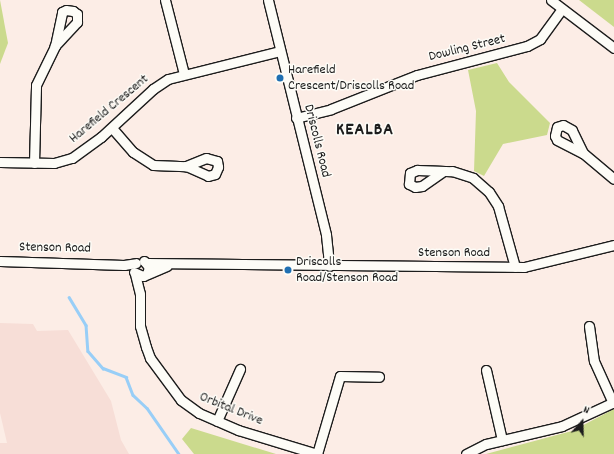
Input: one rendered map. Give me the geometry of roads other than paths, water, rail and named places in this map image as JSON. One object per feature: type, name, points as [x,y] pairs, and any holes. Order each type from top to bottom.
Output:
[{"type":"street","points":[[165,0],[184,74]]},
{"type":"street","name":"Driscolls Road","points":[[268,0],[296,118],[329,245],[329,266]]},
{"type":"street","points":[[551,0],[614,48]]},
{"type":"street","name":"Dowling Street","points":[[296,118],[331,109],[417,75],[527,46],[540,39],[562,9]]},
{"type":"street","points":[[34,163],[36,85],[55,46]]},
{"type":"street","name":"Harefield Crescent","points":[[0,162],[54,163],[72,158],[112,128],[153,89],[168,79],[280,51]]},
{"type":"street","points":[[112,128],[142,159],[153,164],[186,166]]},
{"type":"street","points":[[583,152],[614,179]]},
{"type":"street","points":[[442,172],[458,172],[473,178],[495,200],[502,216],[515,267]]},
{"type":"street","name":"Stenson Road","points":[[147,263],[515,267],[533,266],[614,245]]},
{"type":"street","name":"Stenson Road","points":[[0,261],[109,264],[136,263]]},
{"type":"street","points":[[143,261],[147,263],[149,267],[146,275],[135,273],[136,263],[143,261]]},
{"type":"street","name":"Stenson Road","points":[[109,264],[135,273]]},
{"type":"street","name":"Stenson Road","points":[[146,275],[172,264]]},
{"type":"street","name":"Orbital Drive","points":[[135,273],[140,294],[140,326],[150,358],[174,392],[188,407],[217,421],[317,454]]},
{"type":"street","name":"Orbital Drive","points":[[140,294],[146,275]]},
{"type":"street","points":[[466,454],[486,444],[562,426],[614,402],[594,362],[588,323]]},
{"type":"street","points":[[217,421],[240,369]]},
{"type":"street","points":[[486,370],[502,440]]},
{"type":"street","points":[[317,454],[340,376],[379,377]]},
{"type":"waterway","points":[[69,297],[86,325],[88,351],[103,368],[126,377],[133,395],[147,408],[179,454]]},
{"type":"place","name":"Harefield Crescent/Driscolls Road","points":[[280,78]]},
{"type":"place","name":"Driscolls Road/Stenson Road","points":[[288,270]]},
{"type":"district","name":"KEALBA","points":[[365,131]]}]
